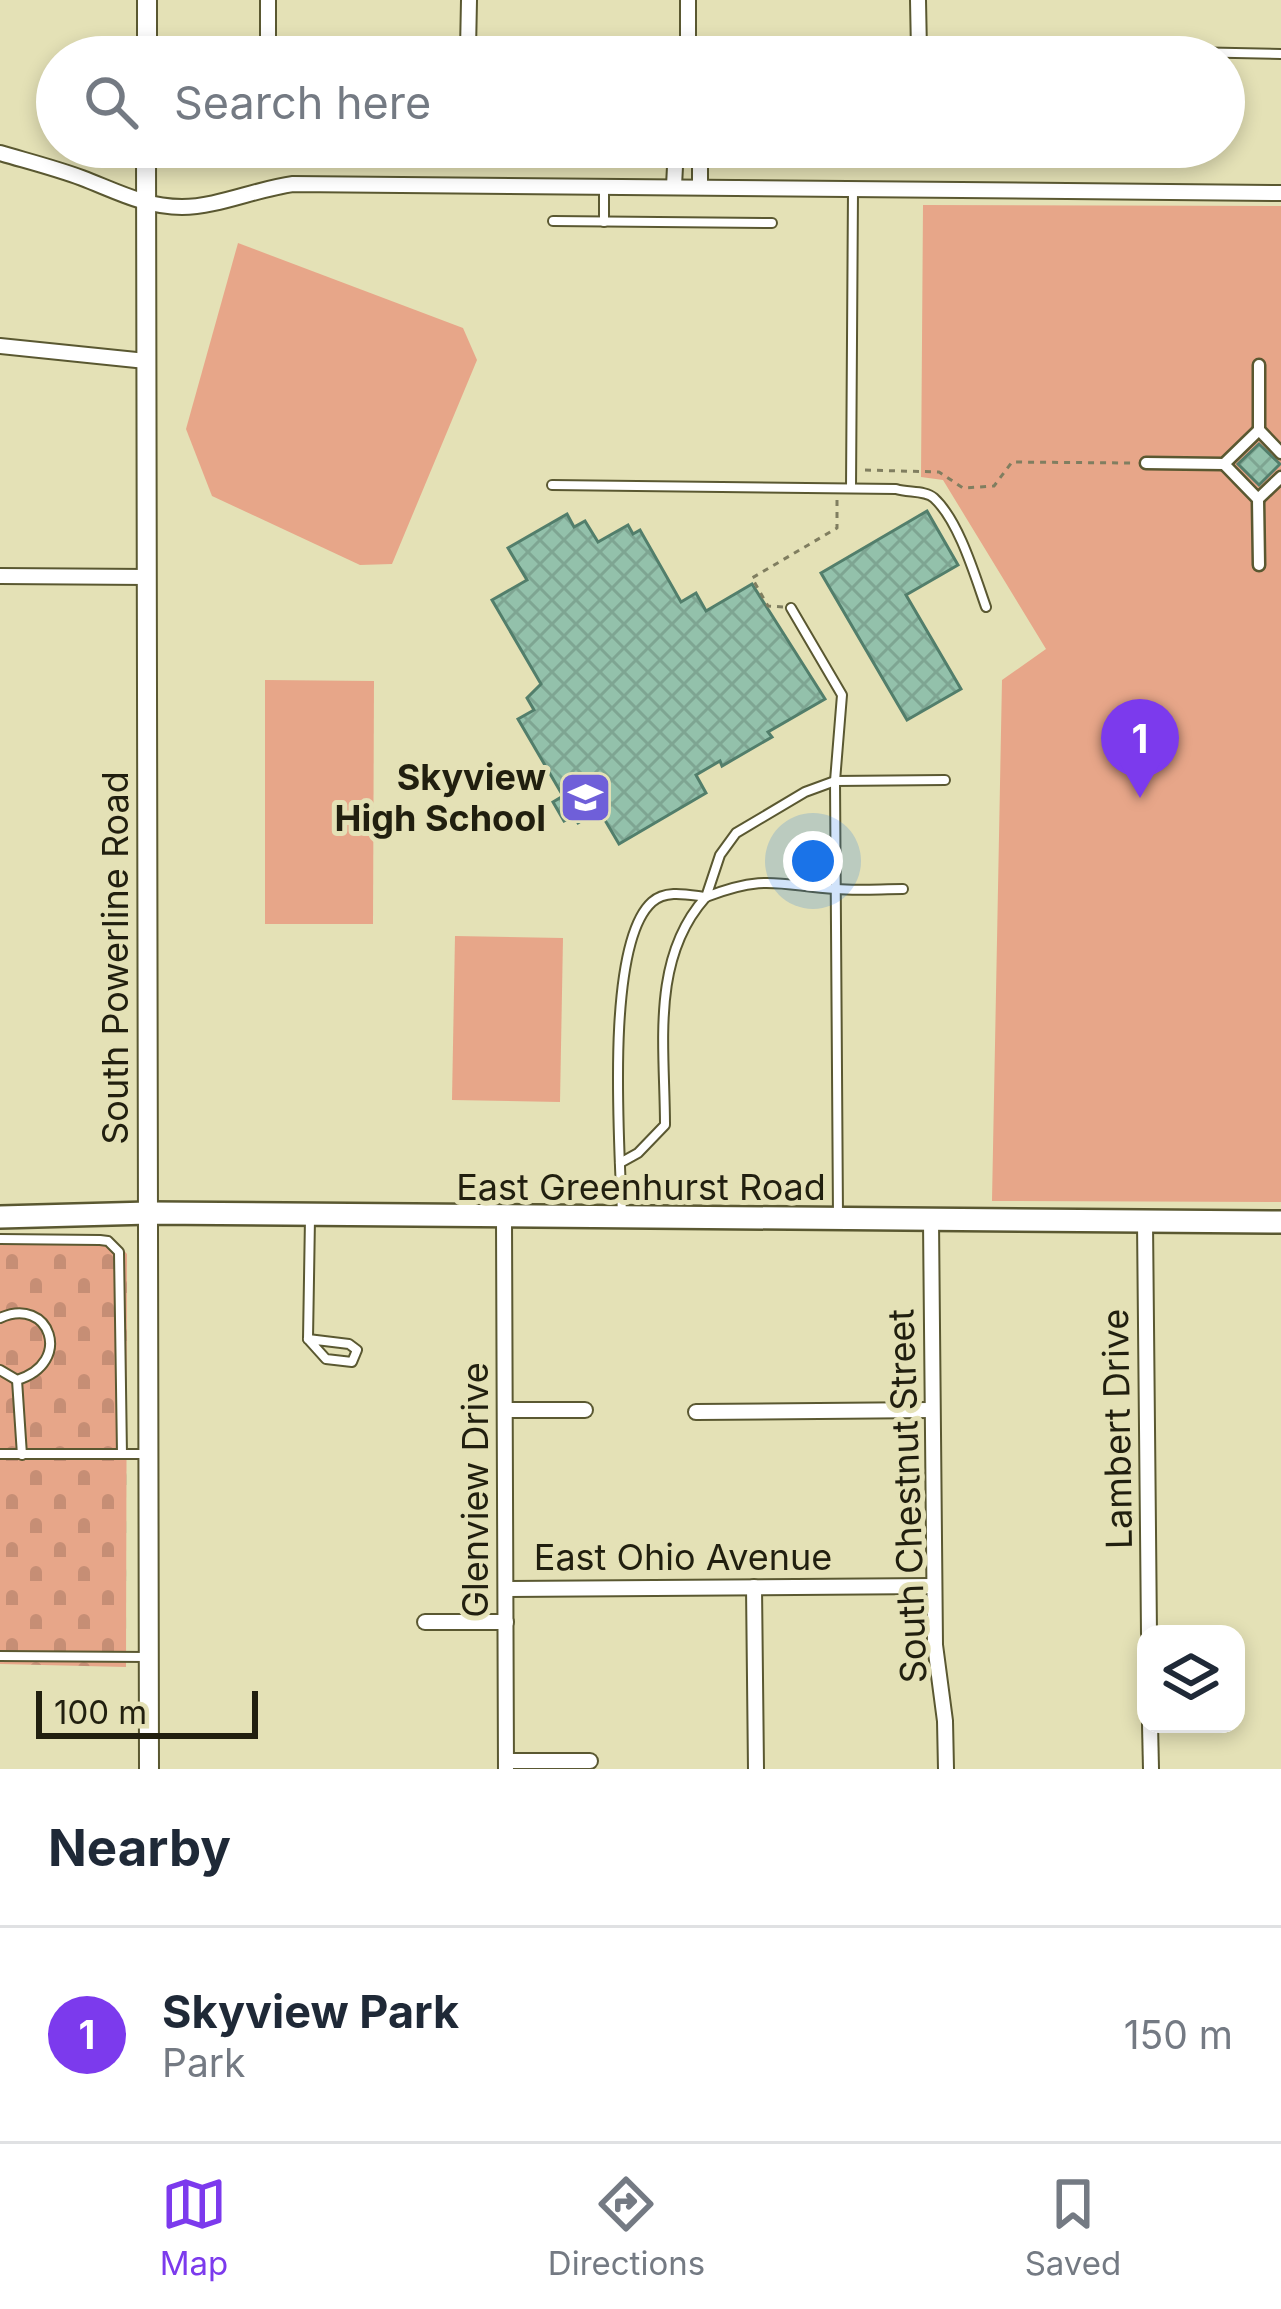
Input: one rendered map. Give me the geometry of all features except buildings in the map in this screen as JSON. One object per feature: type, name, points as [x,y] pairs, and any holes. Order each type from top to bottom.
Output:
[{"type":"main road","name":"East Greenhurst Road","points":[[0,1217],[149,1213],[1281,1222]]},
{"type":"street","points":[[147,0],[147,36]]},
{"type":"street","points":[[268,0],[268,36]]},
{"type":"street","points":[[468,36],[469,0]]},
{"type":"street","points":[[688,0],[688,36]]},
{"type":"street","points":[[918,0],[919,36]]},
{"type":"street","points":[[0,152],[36,163]]},
{"type":"street","points":[[51,168],[146,205],[184,207],[293,184],[1281,193]]},
{"type":"street","name":"South Powerline Road","points":[[146,168],[148,1769]]},
{"type":"street","points":[[674,186],[675,168]]},
{"type":"street","points":[[700,168],[700,187]]},
{"type":"street","points":[[0,346],[146,362]]},
{"type":"street","points":[[1259,365],[1259,430],[1281,453]]},
{"type":"street","points":[[1146,463],[1224,464],[1259,430]]},
{"type":"street","points":[[1224,464],[1258,499],[1258,565]]},
{"type":"street","points":[[1258,499],[1281,477]]},
{"type":"street","points":[[0,576],[148,578]]},
{"type":"street","name":"Glenview Drive","points":[[504,1219],[506,1765],[590,1761]]},
{"type":"street","name":"South Chestnut Street","points":[[931,1221],[933,1586],[946,1769]]},
{"type":"street","name":"Lambert Drive","points":[[1145,1222],[1149,1625]]},
{"type":"street","points":[[505,1410],[585,1410]]},
{"type":"street","points":[[696,1412],[932,1410]]},
{"type":"street","name":"East Ohio Avenue","points":[[506,1589],[933,1586]]},
{"type":"street","points":[[754,1587],[756,1769]]},
{"type":"street","name":"East Ohio Avenue","points":[[424,1622],[506,1622]]},
{"type":"street","points":[[1150,1733],[1151,1769]]},
{"type":"lane","points":[[1245,53],[1281,54]]},
{"type":"lane","points":[[604,186],[604,222]]},
{"type":"lane","points":[[851,488],[853,189]]},
{"type":"lane","points":[[553,221],[772,223]]},
{"type":"lane","points":[[552,485],[896,489],[931,495],[965,549],[986,607]]},
{"type":"lane","points":[[790,608],[842,695],[835,782],[838,1222]]},
{"type":"lane","points":[[620,1162],[638,1153],[665,1125],[667,971],[676,941],[706,897],[720,856],[736,833],[805,792],[835,782],[945,781]]},
{"type":"lane","points":[[623,1220],[621,998],[627,950],[653,900],[669,893],[706,897],[758,881],[791,881],[836,890],[903,889]]},
{"type":"lane","points":[[308,1339],[349,1343],[357,1357],[340,1363],[326,1359],[308,1339],[310,1216]]},
{"type":"lane","points":[[0,1240],[100,1240],[119,1252],[122,1454]]},
{"type":"lane","points":[[0,1318],[24,1312],[49,1331],[46,1363],[17,1380]]},
{"type":"lane","points":[[0,1370],[17,1380]]},
{"type":"lane","points":[[17,1380],[22,1455]]},
{"type":"lane","points":[[0,1454],[147,1454]]},
{"type":"lane","points":[[0,1656],[148,1657]]},
{"type":"path","points":[[851,470],[939,472],[967,488],[994,485],[1012,461],[1146,463]]},
{"type":"path","points":[[790,608],[768,606],[752,578],[837,528],[837,488]]},
{"type":"green space","points":[[923,205],[1281,206],[1281,1202],[992,1201],[1002,680],[1046,649],[943,480],[921,477]]},
{"type":"green space","points":[[238,243],[463,328],[477,360],[392,564],[360,565],[212,496],[186,429]]},
{"type":"green space","points":[[265,680],[374,681],[373,924],[265,924]]},
{"type":"green space","points":[[455,936],[563,938],[560,1102],[452,1100]]},
{"type":"green space","points":[[0,1236],[112,1237],[127,1254],[126,1667],[0,1664]]},
{"type":"place","name":"Skyview High School","points":[[585,798]]},
{"type":"place","name":"Skyview Park","points":[[1140,798]]}]
